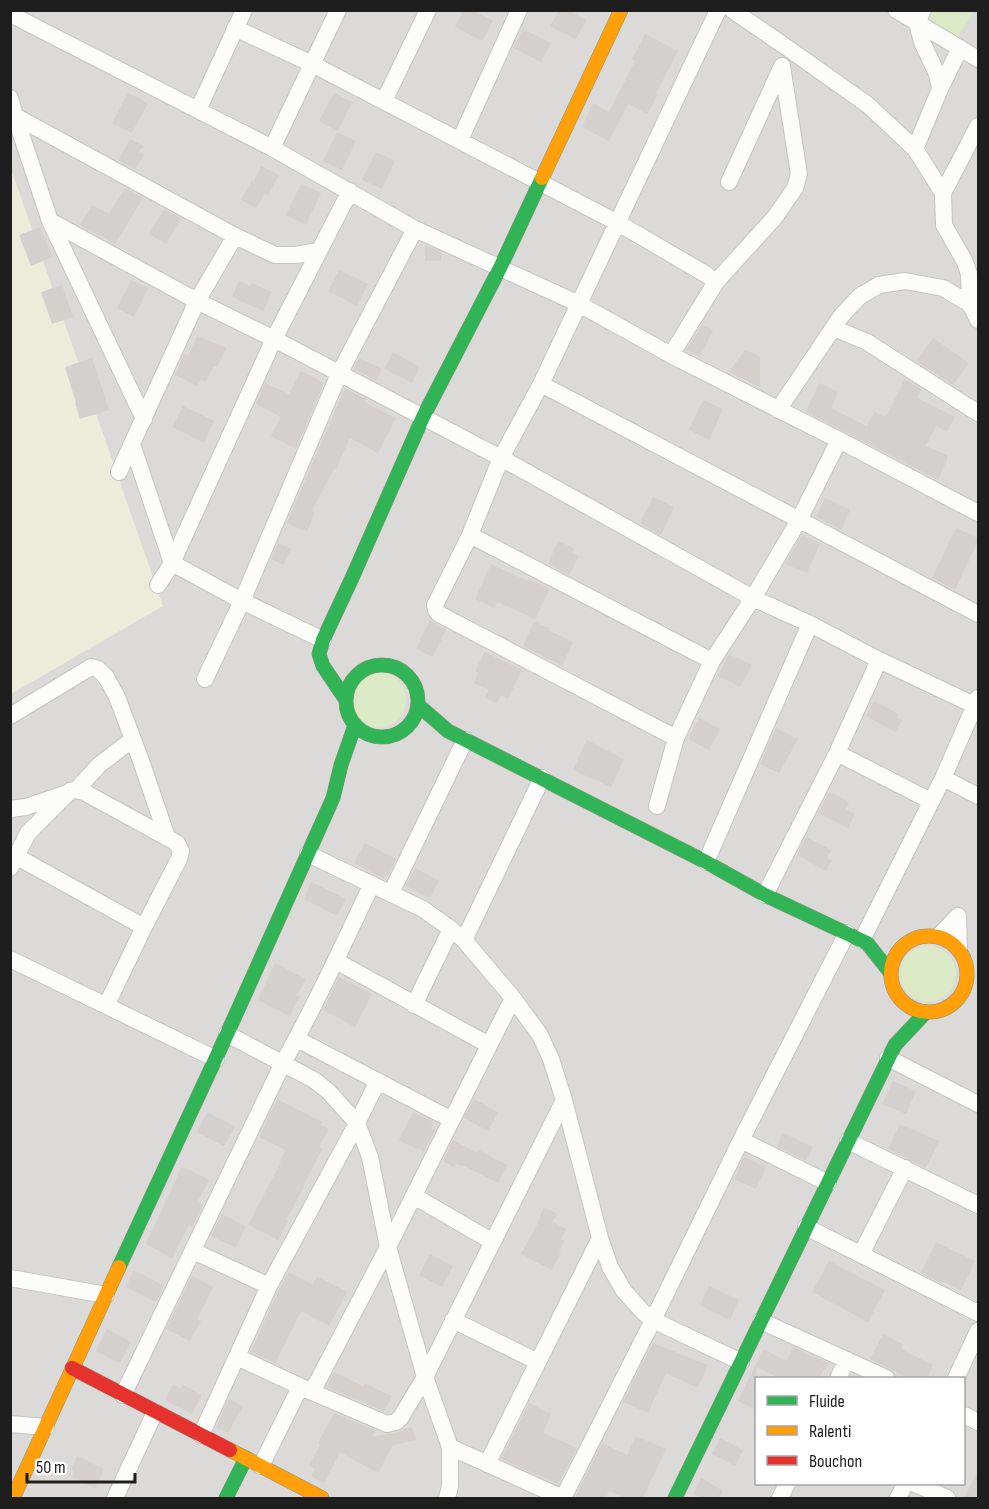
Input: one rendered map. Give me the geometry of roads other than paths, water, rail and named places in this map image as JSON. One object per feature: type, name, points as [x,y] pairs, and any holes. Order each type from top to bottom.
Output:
[{"type":"street","points":[[198,110],[244,10]]},
{"type":"street","points":[[272,148],[338,10]]},
{"type":"street","points":[[384,101],[428,10]]},
{"type":"street","points":[[460,140],[519,10]]},
{"type":"street","points":[[346,700],[323,666],[320,654],[323,640],[423,417],[500,268],[621,10]]},
{"type":"street","points":[[676,738],[439,614],[435,605],[470,535],[501,458],[541,384],[718,10]]},
{"type":"street","points":[[732,10],[868,105],[915,149],[943,193]]},
{"type":"street","points":[[896,10],[920,16],[960,48],[978,59]]},
{"type":"street","points":[[10,14],[272,148],[415,229],[579,304],[671,355],[977,510]]},
{"type":"street","points":[[920,16],[922,42],[937,74],[940,89]]},
{"type":"street","points":[[235,28],[312,64],[618,222],[716,282]]},
{"type":"street","points":[[915,149],[960,48]]},
{"type":"street","points":[[729,182],[789,49]]},
{"type":"street","points":[[671,355],[716,282],[775,217],[795,188],[799,174],[782,66]]},
{"type":"street","points":[[10,98],[50,221],[144,419]]},
{"type":"street","points":[[15,116],[235,236],[275,255],[296,255],[319,251]]},
{"type":"street","points":[[978,126],[943,193],[944,225],[965,262],[969,274],[970,304],[978,320]]},
{"type":"street","points":[[158,585],[172,563],[274,339],[350,191]]},
{"type":"street","points":[[50,221],[197,301],[501,458],[753,598],[810,624],[879,660],[976,701],[932,801],[875,942],[741,1140],[563,1498],[450,1447]]},
{"type":"street","points":[[205,679],[242,601],[339,374],[415,229]]},
{"type":"street","points":[[119,472],[197,301],[235,236]]},
{"type":"street","points":[[778,410],[842,315],[860,296],[879,285],[905,281],[943,288],[970,304]]},
{"type":"street","points":[[834,328],[867,342],[978,413]]},
{"type":"street","points":[[541,384],[978,614]]},
{"type":"street","points":[[657,806],[676,738],[712,661],[753,598],[799,520],[839,440]]},
{"type":"street","points":[[132,444],[172,563],[242,601],[323,640]]},
{"type":"street","points":[[470,535],[712,661]]},
{"type":"street","points":[[706,862],[810,624]]},
{"type":"street","points":[[765,895],[837,753],[879,660]]},
{"type":"street","points":[[10,716],[91,666],[98,669],[106,677],[117,697],[167,837]]},
{"type":"street","points":[[323,666],[358,674]]},
{"type":"street","points":[[376,666],[390,666],[398,668],[410,678],[418,695],[418,705],[408,725],[393,735],[378,737],[365,733],[355,725],[348,714],[346,700],[347,691],[358,674],[376,666]]},
{"type":"street","points":[[418,705],[448,731],[465,740],[706,862],[765,895],[875,942],[894,957],[890,972]]},
{"type":"street","points":[[333,798],[341,765],[355,725]]},
{"type":"street","points":[[399,732],[448,731]]},
{"type":"street","points":[[367,747],[378,737]]},
{"type":"street","points":[[133,740],[99,765],[28,833],[12,859],[144,927]]},
{"type":"street","points":[[391,893],[465,740]]},
{"type":"street","points":[[837,753],[932,801]]},
{"type":"street","points":[[13,1498],[216,1059],[333,798],[356,764]]},
{"type":"street","points":[[414,1005],[457,935],[542,778]]},
{"type":"street","points":[[944,778],[978,796]]},
{"type":"street","points":[[10,809],[26,807],[73,791],[84,792],[177,843],[181,851],[106,1006]]},
{"type":"street","points":[[308,854],[423,909],[457,935],[513,998],[540,1035],[551,1059],[600,1238],[610,1267],[624,1291],[653,1320],[741,1362]]},
{"type":"street","points":[[123,1395],[372,884]]},
{"type":"street","points":[[939,936],[958,916],[959,949]]},
{"type":"street","points":[[875,942],[926,935],[939,936],[950,941],[959,949],[964,958],[967,982],[962,994],[954,1003],[941,1011],[926,1012],[911,1008],[898,1011]]},
{"type":"street","points":[[875,942],[890,972],[898,1011],[892,1051]]},
{"type":"street","points":[[10,959],[216,1059]]},
{"type":"street","points":[[336,961],[489,1045]]},
{"type":"street","points":[[967,969],[978,985]]},
{"type":"street","points":[[261,1466],[388,1247],[513,998]]},
{"type":"street","points":[[954,1003],[970,1004]]},
{"type":"street","points":[[679,1497],[760,1321],[892,1051],[926,1012]]},
{"type":"street","points":[[227,1034],[315,1080],[357,1123],[370,1157],[388,1247],[425,1377],[450,1447],[450,1486],[447,1498]]},
{"type":"street","points":[[297,1039],[452,1120]]},
{"type":"street","points":[[892,1051],[978,1104]]},
{"type":"street","points":[[201,1435],[269,1286],[378,1081]]},
{"type":"street","points":[[237,1357],[387,1424],[396,1422],[425,1377],[564,1100]]},
{"type":"street","points":[[741,1140],[828,1183]]},
{"type":"street","points":[[848,1140],[978,1204]]},
{"type":"street","points":[[861,1254],[905,1168]]},
{"type":"street","points":[[414,1196],[493,1242]]},
{"type":"street","points":[[806,1227],[978,1313]]},
{"type":"street","points":[[487,1464],[600,1238]]},
{"type":"street","points":[[193,1251],[269,1286]]},
{"type":"street","points":[[10,1278],[106,1295]]},
{"type":"street","points":[[453,1320],[538,1362]]},
{"type":"street","points":[[760,1321],[884,1377]]},
{"type":"street","points":[[956,1377],[978,1331]]},
{"type":"street","points":[[838,1377],[847,1360]]},
{"type":"street","points":[[72,1368],[322,1498]]},
{"type":"street","points":[[115,1498],[155,1412]]},
{"type":"street","points":[[10,1424],[46,1427]]},
{"type":"street","points":[[226,1498],[246,1458]]},
{"type":"street","points":[[902,1488],[947,1498]]}]
